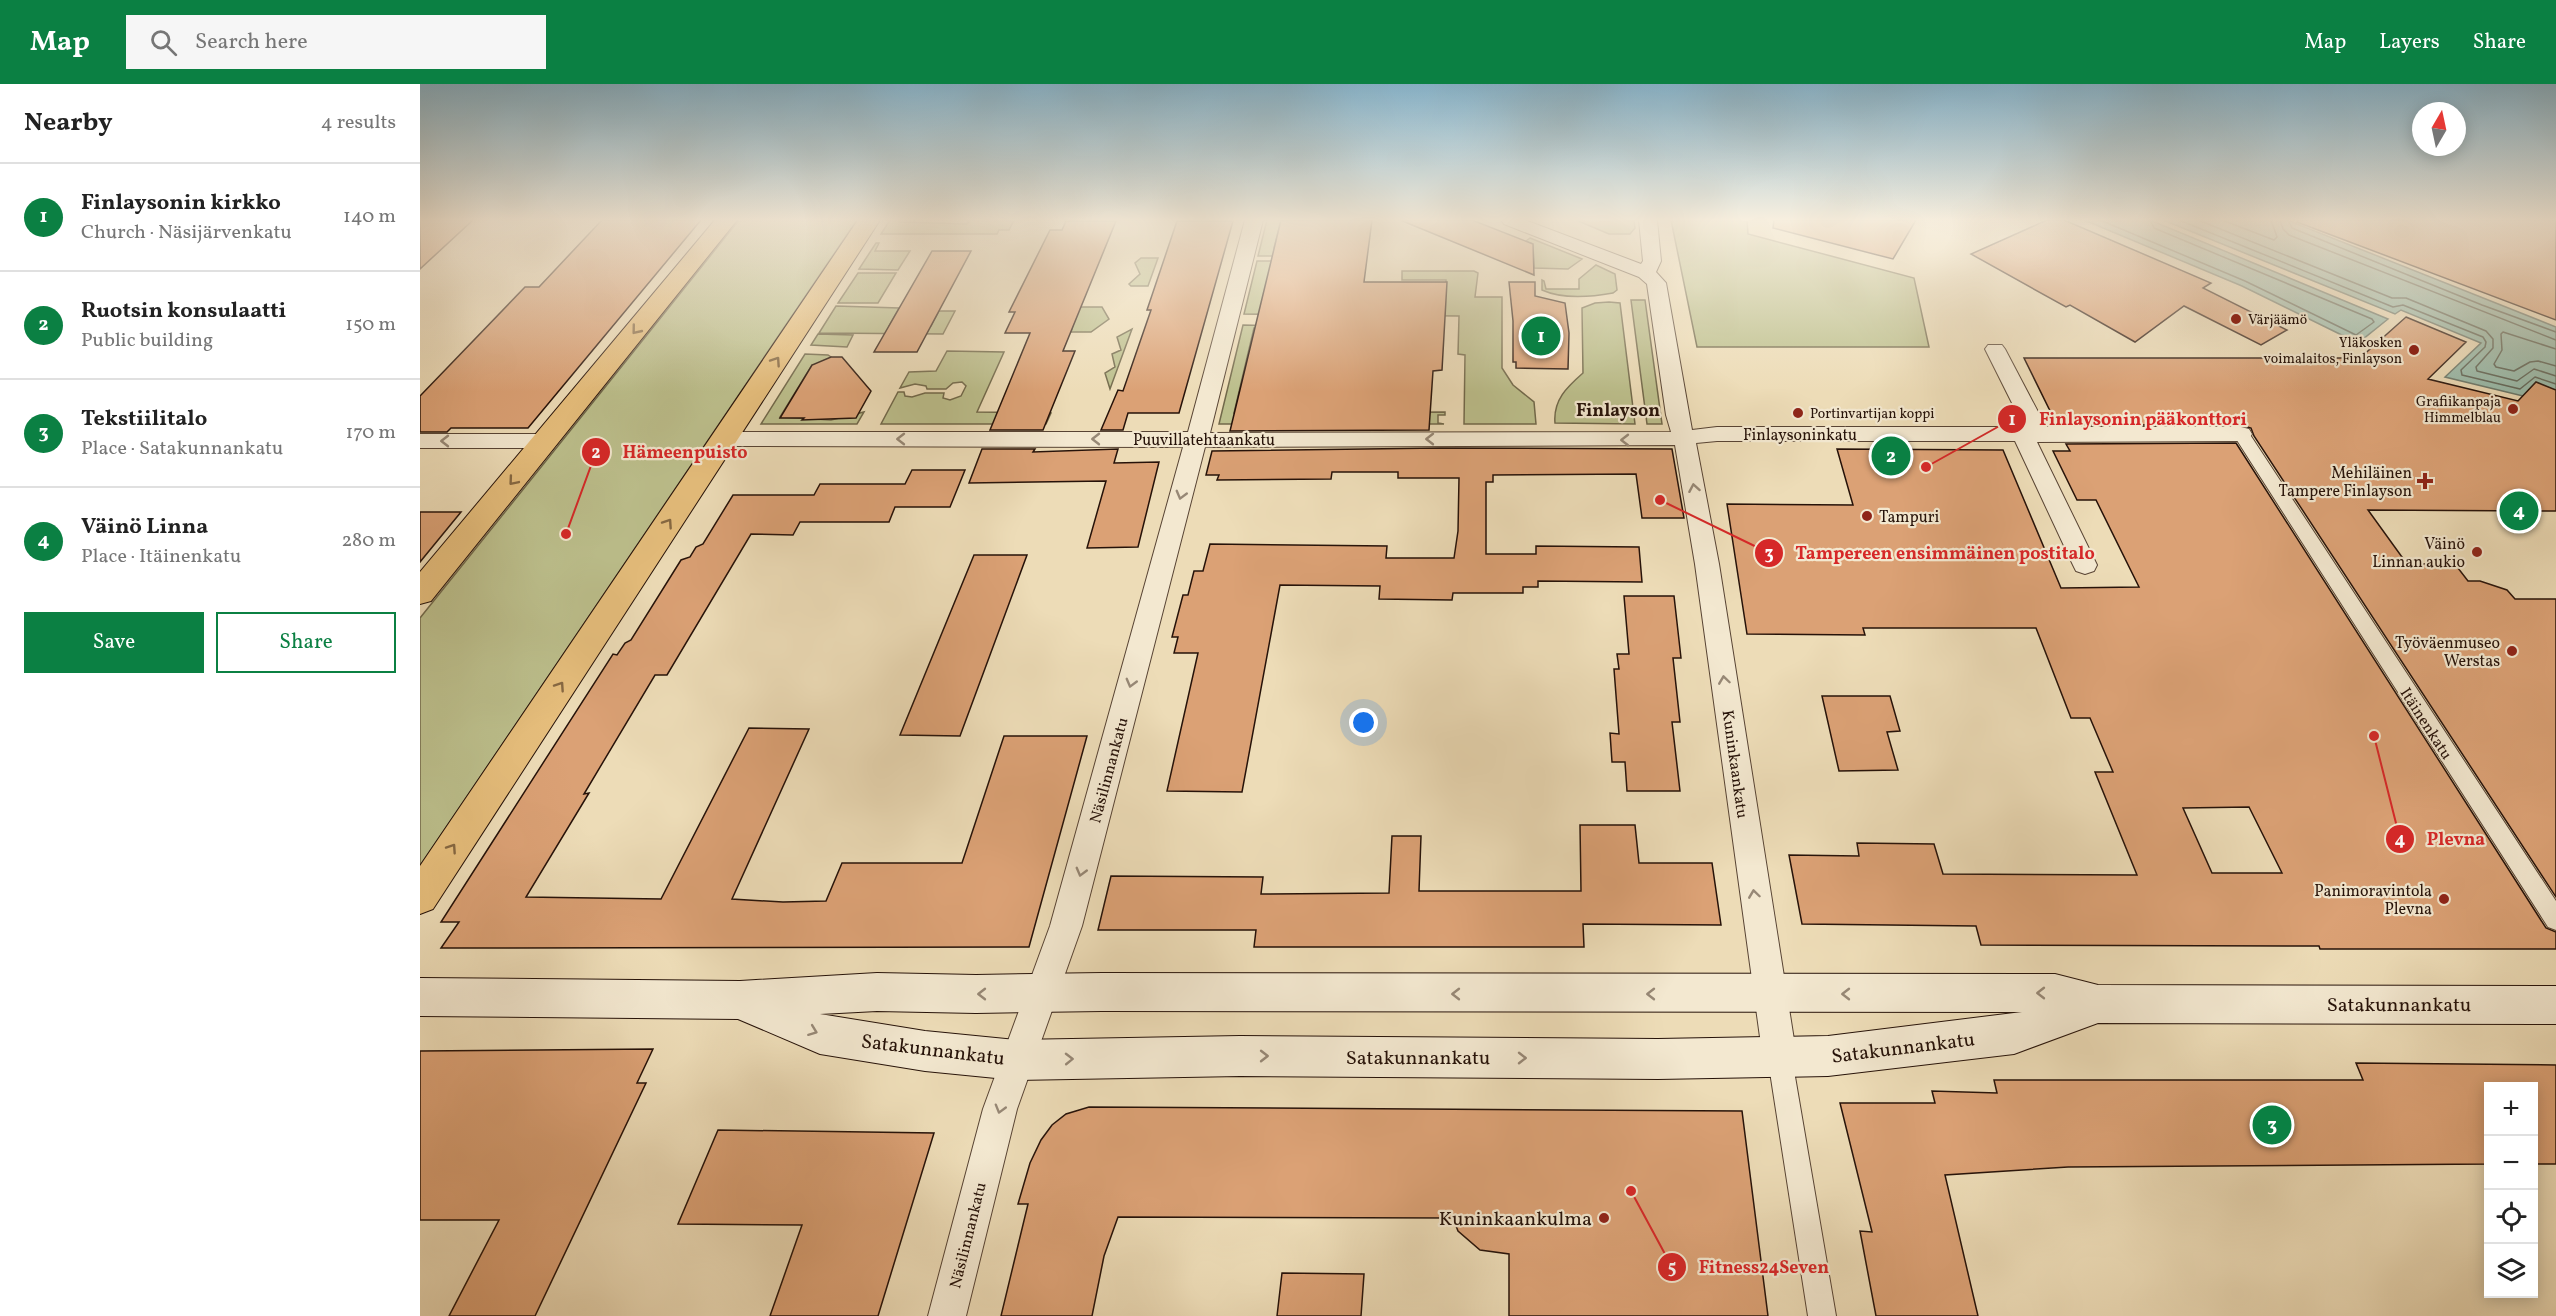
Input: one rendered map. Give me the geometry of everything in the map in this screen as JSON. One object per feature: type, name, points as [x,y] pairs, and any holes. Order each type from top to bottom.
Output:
[{"type":"main road","points":[[420,593],[679,277]]},
{"type":"main road","points":[[420,897],[830,277]]},
{"type":"main road","name":"Satakunnankatu","points":[[420,997],[740,1000],[877,992],[1041,994],[1102,992],[2055,993],[2098,1004],[2556,1005]]},
{"type":"main road","name":"Satakunnankatu","points":[[740,1000],[820,1034],[925,1051],[1016,1060],[1240,1056],[1780,1059],[1828,1056],[2014,1034],[2098,1004]]},
{"type":"street","name":"Näsilinnankatu","points":[[947,1316],[1000,1109],[1066,926],[1239,277]]},
{"type":"street","name":"Kuninkaankatu","points":[[1650,277],[1656,283],[1677,415],[1689,456],[1707,564],[1769,994],[1822,1316]]},
{"type":"street","points":[[1995,349],[2032,418],[2031,435],[2085,565]]},
{"type":"street","name":"Finlaysoninkatu","points":[[1683,437],[1717,434],[2241,434]]},
{"type":"street","name":"Itäinenkatu","points":[[2241,434],[2556,920]]},
{"type":"street","name":"Puuvillatehtaankatu","points":[[724,439],[1657,440],[1683,437]]},
{"type":"street","points":[[420,441],[546,441]]},
{"type":"green space","points":[[693,277],[818,277],[420,866],[420,618]]},
{"type":"green space","points":[[855,277],[893,277],[878,303],[838,303]]},
{"type":"green space","points":[[1136,277],[1151,277],[1148,286],[1129,284]]},
{"type":"green space","points":[[1253,277],[1307,277],[1262,302],[1446,296],[1446,280],[1402,280],[1402,277],[1477,277],[1475,297],[1502,297],[1502,368],[1513,385],[1534,402],[1536,424],[1464,424],[1465,355],[1458,354],[1459,316],[1244,314]]},
{"type":"green space","points":[[1615,277],[1617,290],[1613,293],[1568,296],[1542,290],[1542,280],[1546,289],[1579,289],[1579,279]]},
{"type":"green space","points":[[1683,277],[1914,278],[1929,347],[1697,347]]},
{"type":"green space","points":[[1631,300],[1645,300],[1662,424],[1647,424]]},
{"type":"green space","points":[[1595,303],[1620,303],[1635,424],[1555,423],[1556,407],[1562,395],[1583,373],[1582,308]]},
{"type":"green space","points":[[836,306],[899,308],[889,326],[931,326],[939,311],[955,311],[943,334],[819,333]]},
{"type":"green space","points":[[1078,307],[1102,307],[1109,319],[1091,332],[1071,332]]},
{"type":"green space","points":[[1243,325],[1281,328],[1254,328],[1234,413],[1445,412],[1445,415],[1438,415],[1438,423],[1444,424],[1219,424]]},
{"type":"green space","points":[[1132,329],[1110,389],[1105,373],[1115,367],[1112,354],[1121,350],[1117,337]]},
{"type":"green space","points":[[818,334],[853,335],[847,347],[811,345]]},
{"type":"green space","points":[[947,351],[1004,352],[977,412],[1051,413],[1046,424],[881,424],[898,392],[904,392],[905,396],[912,397],[925,393],[944,393],[943,398],[950,400],[961,396],[966,386],[962,382],[953,383],[946,389],[927,389],[926,386],[915,384],[900,388],[909,372],[936,371]]},
{"type":"green space","points":[[805,354],[831,357],[821,365],[812,365],[780,417],[831,420],[864,412],[857,424],[761,424]]},
{"type":"water","points":[[2222,277],[2288,277],[2388,319],[2358,343]]},
{"type":"water","points":[[2305,277],[2432,277],[2556,327],[2556,390],[2523,396],[2445,377],[2481,343],[2401,310],[2395,314]]},
{"type":"building","points":[[548,277],[653,277],[528,428],[451,428],[447,432],[420,432],[420,396],[525,287],[539,287]]},
{"type":"building","points":[[917,277],[957,277],[917,352],[874,352]]},
{"type":"building","points":[[1026,277],[1093,277],[1063,351],[1075,351],[1043,430],[990,430],[1030,333],[1005,333],[1015,312],[1009,312]]},
{"type":"building","points":[[1158,277],[1217,277],[1179,413],[1128,413],[1123,430],[1101,430],[1118,390],[1123,391],[1151,310],[1147,310]]},
{"type":"building","points":[[1267,277],[1365,277],[1364,282],[1447,282],[1442,370],[1433,371],[1429,430],[1230,431]]},
{"type":"building","points":[[2013,277],[2198,277],[2211,283],[2203,288],[2287,330],[2261,345],[2184,306],[2135,342],[2070,305],[2066,307]]},
{"type":"building","points":[[2444,277],[2556,277],[2556,320]]},
{"type":"building","points":[[1509,282],[1535,282],[1535,296],[1565,303],[1569,333],[1568,369],[1516,368],[1516,362],[1513,362],[1513,321]]},
{"type":"building","points":[[2406,317],[2466,342],[2428,379],[2518,401],[2536,382],[2556,390],[2556,511],[2368,510],[2407,564],[2452,564],[2468,581],[2480,581],[2507,590],[2515,599],[2556,599],[2556,897],[2254,436],[2251,428],[2241,425],[2057,425],[2024,358],[2360,358]]},
{"type":"building","points":[[831,357],[842,357],[871,391],[856,418],[802,420],[804,418],[780,418],[812,365]]},
{"type":"building","points":[[2236,443],[2546,928],[2556,932],[2556,949],[1981,945],[1976,926],[1802,924],[1789,855],[1859,856],[1857,843],[1934,844],[1943,874],[2137,875],[2095,772],[2113,772],[2090,718],[2071,718],[2036,628],[1863,628],[1865,635],[1747,634],[1727,504],[1853,505],[1837,449],[2003,450],[2061,588],[2139,587],[2096,500],[2077,500],[2053,451],[2070,451],[2066,444]],"holes":[[[2249,807],[2282,873],[2212,873],[2183,808]]]},
{"type":"building","points":[[1440,448],[1672,449],[1684,518],[1642,518],[1636,474],[1493,475],[1493,482],[1486,482],[1486,554],[1536,554],[1536,546],[1639,547],[1642,582],[1538,581],[1538,587],[1523,587],[1523,593],[1453,593],[1452,600],[1379,599],[1380,586],[1280,585],[1242,792],[1167,791],[1198,653],[1174,653],[1178,637],[1172,637],[1183,595],[1188,595],[1194,571],[1203,571],[1210,544],[1387,546],[1386,558],[1454,558],[1458,531],[1459,478],[1398,478],[1398,472],[1332,472],[1331,479],[1217,480],[1219,475],[1206,475],[1212,451]]},
{"type":"building","points":[[982,449],[1035,449],[1033,452],[1118,449],[1114,463],[1159,462],[1138,547],[1087,548],[1106,481],[969,483]]},
{"type":"building","points":[[912,470],[965,470],[950,507],[895,507],[889,522],[800,522],[793,535],[751,534],[667,675],[655,675],[584,794],[589,793],[526,897],[661,899],[749,728],[809,729],[732,899],[783,902],[826,901],[842,863],[962,863],[1004,736],[1087,736],[1029,947],[441,948],[459,922],[441,922],[613,654],[617,655],[625,643],[631,640],[681,560],[690,557],[696,547],[703,544],[733,495],[814,495],[820,484],[905,484]]},
{"type":"building","points":[[420,512],[461,512],[420,562]]},
{"type":"building","points":[[974,555],[1027,555],[960,736],[900,735]]},
{"type":"building","points":[[1624,596],[1674,596],[1681,658],[1673,658],[1680,722],[1672,722],[1680,791],[1627,791],[1625,762],[1612,762],[1610,733],[1619,734],[1614,669],[1619,669],[1617,654],[1629,654]]},
{"type":"building","points":[[1822,696],[1890,696],[1900,731],[1887,732],[1898,770],[1839,771]]},
{"type":"building","points":[[1580,825],[1635,825],[1639,863],[1712,863],[1721,925],[1583,924],[1584,947],[1254,947],[1256,930],[1098,930],[1111,876],[1263,877],[1261,894],[1389,893],[1392,836],[1421,836],[1419,891],[1581,891]]},
{"type":"building","points":[[653,1049],[637,1083],[646,1083],[535,1316],[449,1316],[499,1220],[420,1220],[420,1051]]},
{"type":"building","points":[[2356,1063],[2556,1065],[2556,1164],[2538,1164],[2538,1082],[2484,1082],[2484,1164],[2068,1167],[1945,1175],[1978,1316],[1876,1316],[1860,1231],[1872,1232],[1840,1103],[1935,1103],[1932,1091],[1997,1093],[1994,1080],[2363,1080]]},
{"type":"building","points":[[1089,1107],[1742,1111],[1768,1316],[1509,1316],[1509,1254],[1480,1250],[1458,1231],[1453,1218],[1118,1217],[1104,1256],[1092,1316],[1001,1316],[1028,1204],[1018,1204],[1030,1163],[1041,1140],[1052,1125],[1066,1114]]},
{"type":"building","points":[[718,1130],[934,1133],[878,1316],[770,1316],[802,1225],[678,1224]]},
{"type":"building","points":[[1282,1273],[1364,1274],[1361,1316],[1277,1316]]},
{"type":"place","name":"Värjäämö","points":[[2236,319]]},
{"type":"place","name":"Finlaysonin kirkko","points":[[1541,336]]},
{"type":"place","name":"Yläkosken voimalaitos, Finlayson","points":[[2414,350]]},
{"type":"place","name":"Grafiikanpaja Himmelblau","points":[[2513,409]]},
{"type":"place","name":"Portinvartijan koppi","points":[[1798,413]]},
{"type":"place","name":"Ruotsin konsulaatti","points":[[1891,456]]},
{"type":"place","name":"Finlaysonin pääkonttori","points":[[1926,467]]},
{"type":"place","name":"Mehiläinen Tampere Finlayson","points":[[2425,481]]},
{"type":"place","name":"Tampereen ensimmäinen postitalo","points":[[1660,500]]},
{"type":"place","name":"Väinö Linna","points":[[2519,511]]},
{"type":"place","name":"Tampuri","points":[[1867,516]]},
{"type":"place","name":"Hämeenpuisto","points":[[566,534]]},
{"type":"place","name":"Väinö Linnan aukio","points":[[2477,552]]},
{"type":"place","name":"Työväenmuseo Werstas","points":[[2512,651]]},
{"type":"place","name":"Plevna","points":[[2374,736]]},
{"type":"place","name":"Panimoravintola Plevna","points":[[2444,899]]},
{"type":"place","name":"Tekstiilitalo","points":[[2272,1125]]},
{"type":"place","name":"Fitness24Seven","points":[[1631,1191]]},
{"type":"place","name":"Kuninkaankulma","points":[[1604,1218]]},
{"type":"district","name":"Finlayson","points":[[1618,410]]}]
